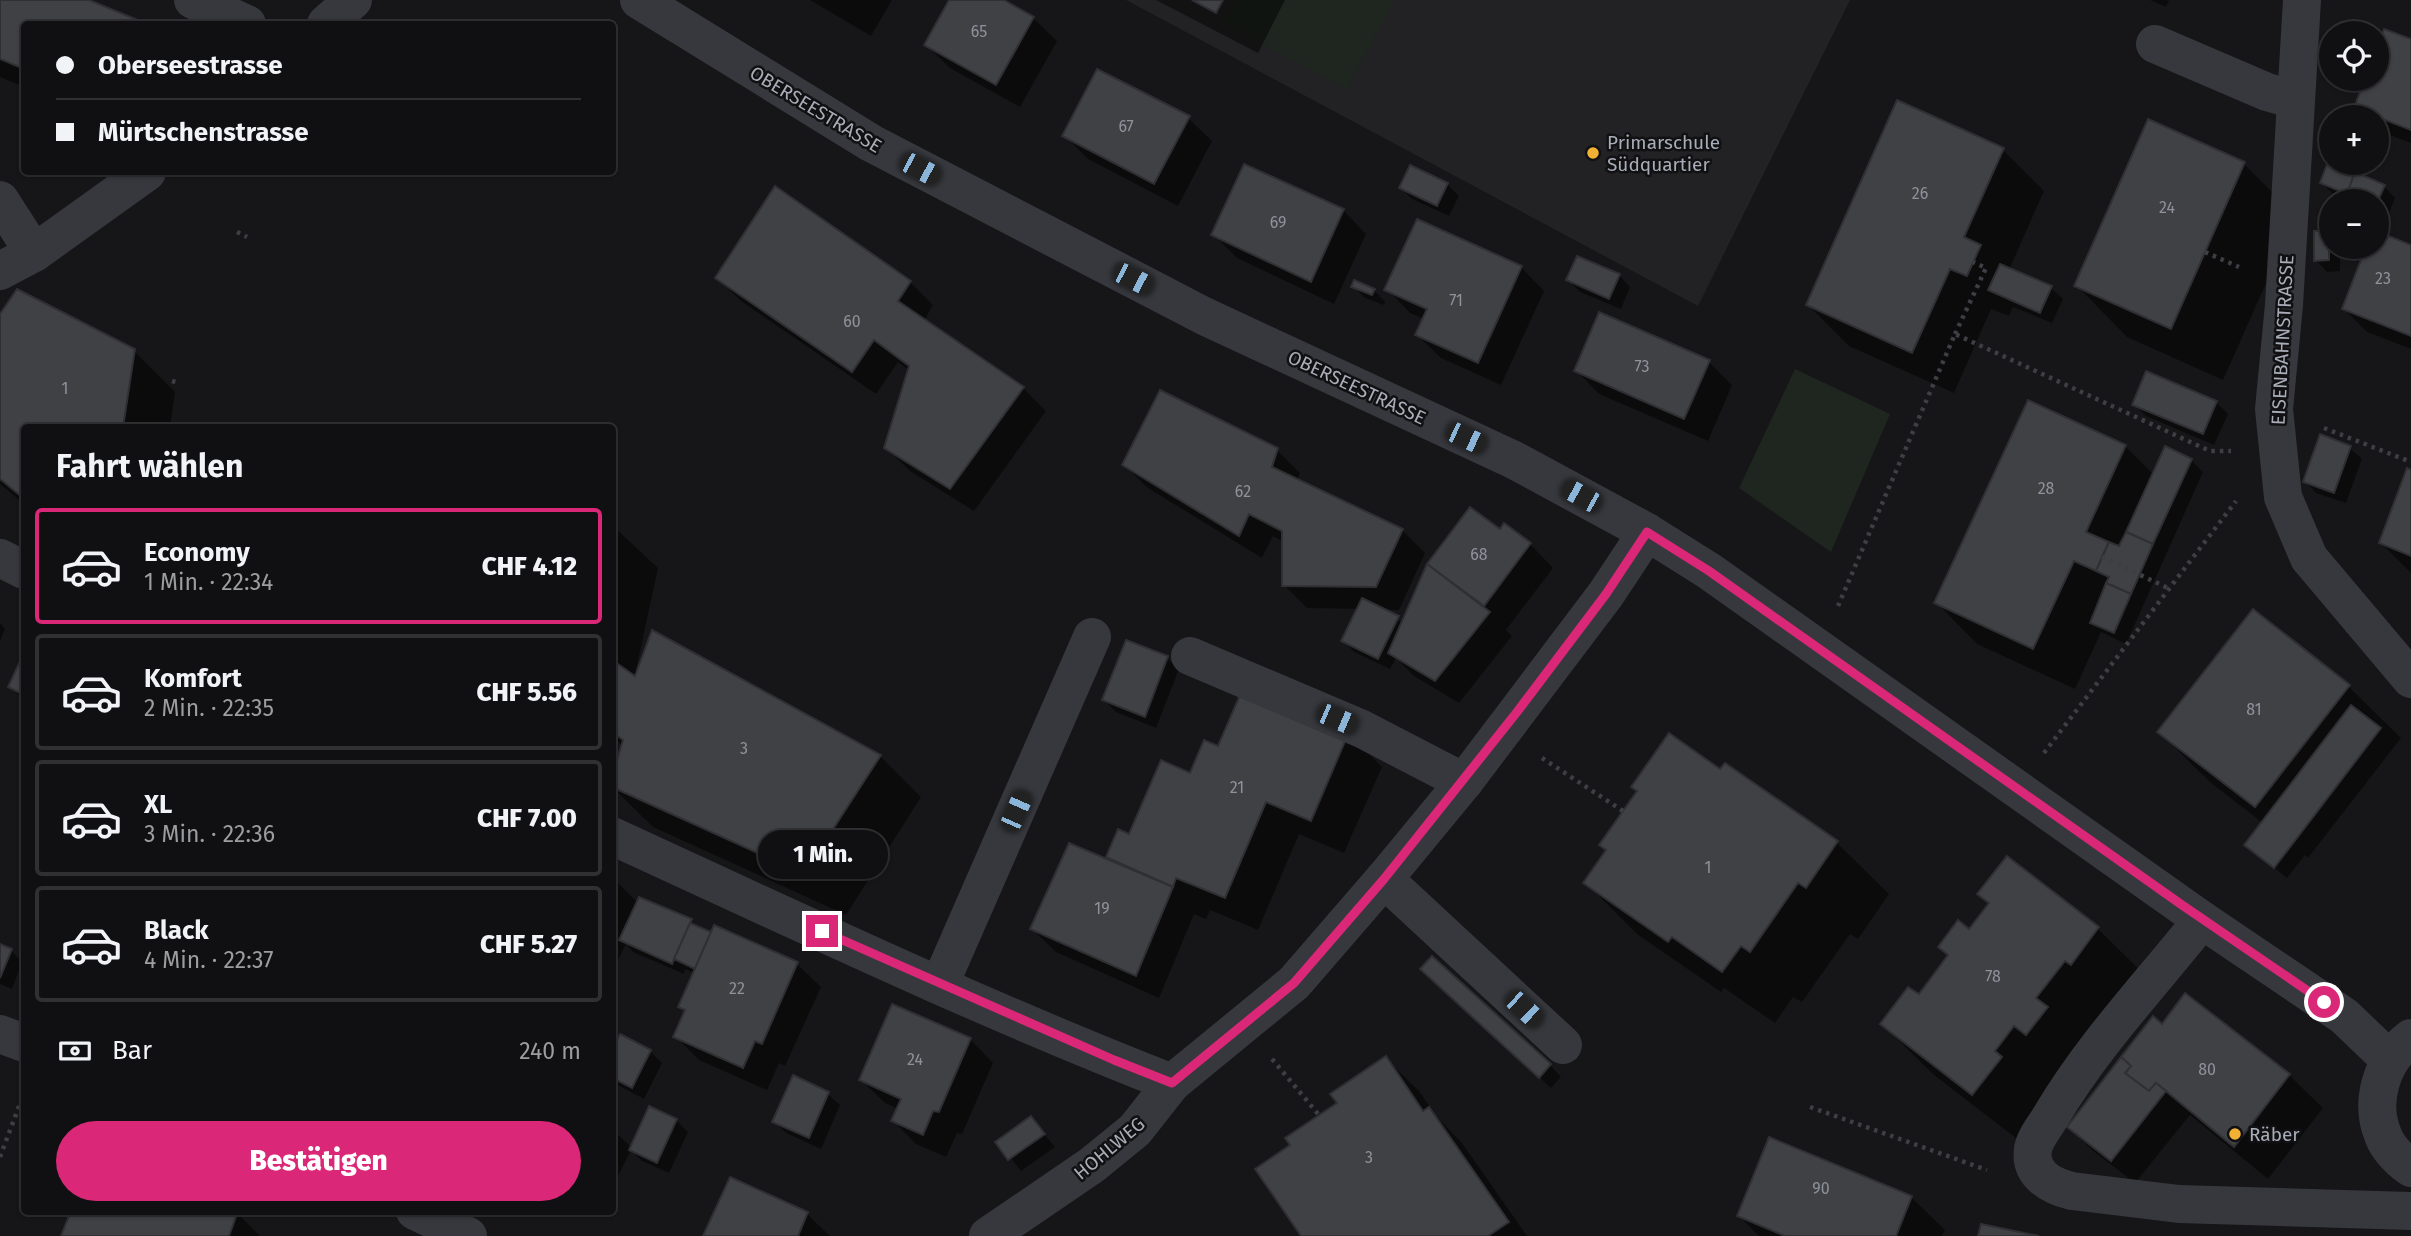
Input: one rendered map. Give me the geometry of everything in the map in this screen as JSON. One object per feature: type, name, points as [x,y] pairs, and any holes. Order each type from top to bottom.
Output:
[{"type":"street","points":[[193,0],[240,21]]},
{"type":"street","points":[[329,21],[353,0]]},
{"type":"street","name":"OBERSEESTRASSE","points":[[639,0],[871,144],[1204,316],[1514,460],[1647,532],[1709,571],[2202,920],[2344,1016],[2400,1049]]},
{"type":"street","name":"EISENBAHNSTRASSE","points":[[2302,0],[2284,305],[2274,409],[2283,497],[2309,558],[2411,679]]},
{"type":"street","points":[[2155,44],[2267,92],[2295,100]]},
{"type":"street","points":[[0,271],[34,253],[143,175]]},
{"type":"street","points":[[0,201],[34,253]]},
{"type":"street","name":"HOHLWEG","points":[[988,1236],[1092,1165],[1135,1130],[1172,1083],[1294,983],[1464,782],[1606,594],[1647,532]]},
{"type":"street","points":[[0,558],[21,568]]},
{"type":"street","points":[[940,984],[1092,637]]},
{"type":"street","points":[[1190,656],[1362,729],[1464,782]]},
{"type":"street","points":[[616,838],[940,984],[1172,1083]]},
{"type":"street","points":[[1384,879],[1563,1045]]},
{"type":"street","points":[[2202,920],[2074,1078],[2033,1147],[2033,1163],[2040,1176],[2055,1187],[2072,1191],[2179,1203],[2411,1211]]},
{"type":"street","points":[[0,1034],[21,1042]]},
{"type":"street","points":[[2400,1049],[2379,1084],[2377,1110],[2383,1136],[2398,1158],[2411,1168]]},
{"type":"street","points":[[423,1215],[468,1236]]},
{"type":"path","points":[[237,232],[247,237]]},
{"type":"path","points":[[2205,252],[2249,272]]},
{"type":"path","points":[[1835,613],[1986,268],[1973,262]]},
{"type":"path","points":[[1955,334],[2210,451],[2233,451]]},
{"type":"path","points":[[172,381],[179,383]]},
{"type":"path","points":[[2274,409],[2411,462]]},
{"type":"path","points":[[2018,790],[2242,494]]},
{"type":"path","points":[[2102,557],[2170,589]]},
{"type":"path","points":[[1502,732],[1623,811]]},
{"type":"path","points":[[1244,1026],[1319,1115]]},
{"type":"path","points":[[0,1157],[21,1101]]},
{"type":"path","points":[[1810,1107],[2007,1177],[2040,1176]]},
{"type":"shaded area","name":"Primarschule Südquartier","points":[[1126,0],[1850,0],[1698,306]]},
{"type":"shaded area","points":[[1236,0],[1394,0],[1347,89],[1223,23]]},
{"type":"shaded area","points":[[1795,369],[1890,414],[1831,552],[1739,488]]},
{"type":"building","points":[[0,0],[89,0],[140,21],[21,21],[21,68],[0,59]]},
{"type":"building","points":[[949,0],[1004,0],[1034,17],[996,85],[924,45]]},
{"type":"building","points":[[1192,0],[1223,0],[1216,13]]},
{"type":"building","points":[[2389,31],[2411,39],[2411,130],[2389,122],[2389,105],[2355,105],[2360,91],[2389,91]]},
{"type":"building","points":[[1097,69],[1190,116],[1154,184],[1062,136]]},
{"type":"building","points":[[1897,100],[2004,148],[1964,237],[1981,245],[1967,276],[1950,269],[1912,353],[1806,305]]},
{"type":"building","points":[[2148,119],[2245,162],[2171,329],[2074,286]]},
{"type":"building","points":[[1244,164],[1344,209],[1311,282],[1211,235]]},
{"type":"building","points":[[1410,165],[1448,183],[1437,206],[1399,188]]},
{"type":"building","points":[[2323,175],[2354,175],[2349,189],[2335,189],[2320,183]]},
{"type":"building","points":[[2354,175],[2362,175],[2385,185],[2383,189],[2349,189]]},
{"type":"building","points":[[775,186],[911,281],[898,301],[1024,387],[950,489],[884,448],[909,366],[874,340],[852,372],[715,278]]},
{"type":"building","points":[[1417,219],[1522,266],[1478,363],[1415,335],[1427,309],[1384,290]]},
{"type":"building","points":[[2314,231],[2319,231],[2319,259],[2329,260],[2314,261]]},
{"type":"building","points":[[2389,236],[2411,245],[2411,336],[2342,309],[2361,259],[2389,259]]},
{"type":"building","points":[[1577,256],[1620,274],[1609,299],[1566,280]]},
{"type":"building","points":[[2000,264],[2052,286],[2040,313],[1988,290]]},
{"type":"building","points":[[1354,280],[1375,289],[1372,295],[1351,287]]},
{"type":"building","points":[[17,289],[135,349],[123,424],[21,424],[21,496],[0,479],[0,314]]},
{"type":"building","points":[[1599,312],[1710,360],[1684,419],[1574,371]]},
{"type":"building","points":[[2146,371],[2217,401],[2203,434],[2132,405]]},
{"type":"building","points":[[1160,390],[1278,448],[1272,467],[1403,529],[1376,587],[1282,586],[1282,531],[1249,514],[1239,536],[1122,465]]},
{"type":"building","points":[[2028,400],[2126,445],[2086,532],[2109,542],[2096,571],[2074,561],[2033,649],[1934,603]]},
{"type":"building","points":[[2320,434],[2351,446],[2334,493],[2303,482]]},
{"type":"building","points":[[2165,446],[2192,459],[2153,544],[2126,532]]},
{"type":"building","points":[[2407,468],[2411,470],[2411,556],[2379,543]]},
{"type":"building","points":[[1470,507],[1500,529],[1504,523],[1531,543],[1484,606],[1427,564]]},
{"type":"building","points":[[2126,532],[2153,544],[2131,594],[2106,583],[2109,577],[2096,571],[2109,542],[2119,546]]},
{"type":"building","points":[[1427,564],[1490,612],[1435,681],[1388,653]]},
{"type":"building","points":[[2106,583],[2131,594],[2114,633],[2090,623]]},
{"type":"building","points":[[1362,598],[1399,616],[1378,659],[1341,641]]},
{"type":"building","points":[[2253,609],[2350,685],[2255,807],[2157,732]]},
{"type":"building","points":[[652,630],[881,755],[804,874],[616,789],[616,763],[623,740],[616,735],[616,663],[635,676]]},
{"type":"building","points":[[1126,640],[1168,656],[1145,717],[1102,700]]},
{"type":"building","points":[[21,659],[21,694],[8,687]]},
{"type":"building","points":[[1244,686],[1349,732],[1311,821],[1266,802],[1225,898],[1176,878],[1173,887],[1106,857],[1118,829],[1129,834],[1161,760],[1190,773],[1204,740],[1218,746]]},
{"type":"building","points":[[2351,705],[2381,728],[2274,868],[2244,845]]},
{"type":"building","points":[[1669,733],[1720,769],[1725,763],[1838,841],[1806,888],[1798,883],[1750,952],[1741,946],[1722,972],[1672,937],[1668,942],[1583,883],[1606,850],[1599,845],[1637,791],[1631,787]]},
{"type":"building","points":[[1069,843],[1173,887],[1136,976],[1030,929]]},
{"type":"building","points":[[2007,856],[2099,927],[2071,965],[2065,961],[2036,998],[2048,1007],[2026,1035],[2014,1026],[1995,1051],[2002,1057],[1972,1095],[1880,1024],[1908,987],[1919,994],[1948,955],[1938,947],[1958,920],[1969,929],[1989,903],[1977,894]]},
{"type":"building","points":[[639,897],[692,919],[672,964],[619,940]]},
{"type":"building","points":[[690,923],[711,932],[695,969],[674,959]]},
{"type":"building","points":[[714,925],[798,962],[762,1044],[755,1041],[743,1068],[673,1037],[685,1010],[678,1007]]},
{"type":"building","points":[[0,944],[12,949],[0,978]]},
{"type":"building","points":[[1432,956],[1551,1064],[1539,1078],[1420,969]]},
{"type":"building","points":[[2185,993],[2290,1074],[2234,1147],[2156,1083],[2149,1091],[2125,1073],[2131,1066],[2121,1057],[2153,1016],[2162,1024]]},
{"type":"building","points":[[892,1004],[971,1038],[939,1112],[933,1111],[923,1135],[891,1121],[901,1099],[859,1080]]},
{"type":"building","points":[[620,1034],[651,1050],[632,1088],[616,1080],[616,1042]]},
{"type":"building","points":[[1386,1056],[1423,1111],[1429,1107],[1509,1222],[1488,1236],[1301,1236],[1255,1169],[1290,1145],[1285,1138],[1337,1103],[1330,1094]]},
{"type":"building","points":[[2121,1057],[2131,1066],[2125,1073],[2149,1091],[2156,1083],[2166,1091],[2111,1161],[2067,1127]]},
{"type":"building","points":[[793,1075],[829,1092],[809,1138],[772,1122]]},
{"type":"building","points":[[649,1106],[677,1119],[657,1163],[629,1150]]},
{"type":"building","points":[[1031,1116],[1045,1134],[1008,1160],[995,1142]]},
{"type":"building","points":[[1769,1137],[1912,1196],[1896,1236],[1785,1236],[1737,1216]]},
{"type":"building","points":[[730,1177],[808,1212],[798,1236],[703,1236]]},
{"type":"building","points":[[69,1215],[237,1215],[229,1236],[61,1236]]},
{"type":"building","points":[[1981,1224],[2039,1236],[1978,1236]]},
{"type":"place","name":"Primarschule Südquartier","points":[[1593,153]]},
{"type":"place","name":"Räber","points":[[2235,1134]]},
{"type":"route","points":[[822,931],[1172,1083],[1294,983],[1384,879],[1464,782],[1606,594],[1647,532],[1709,571],[2324,1002]]}]
